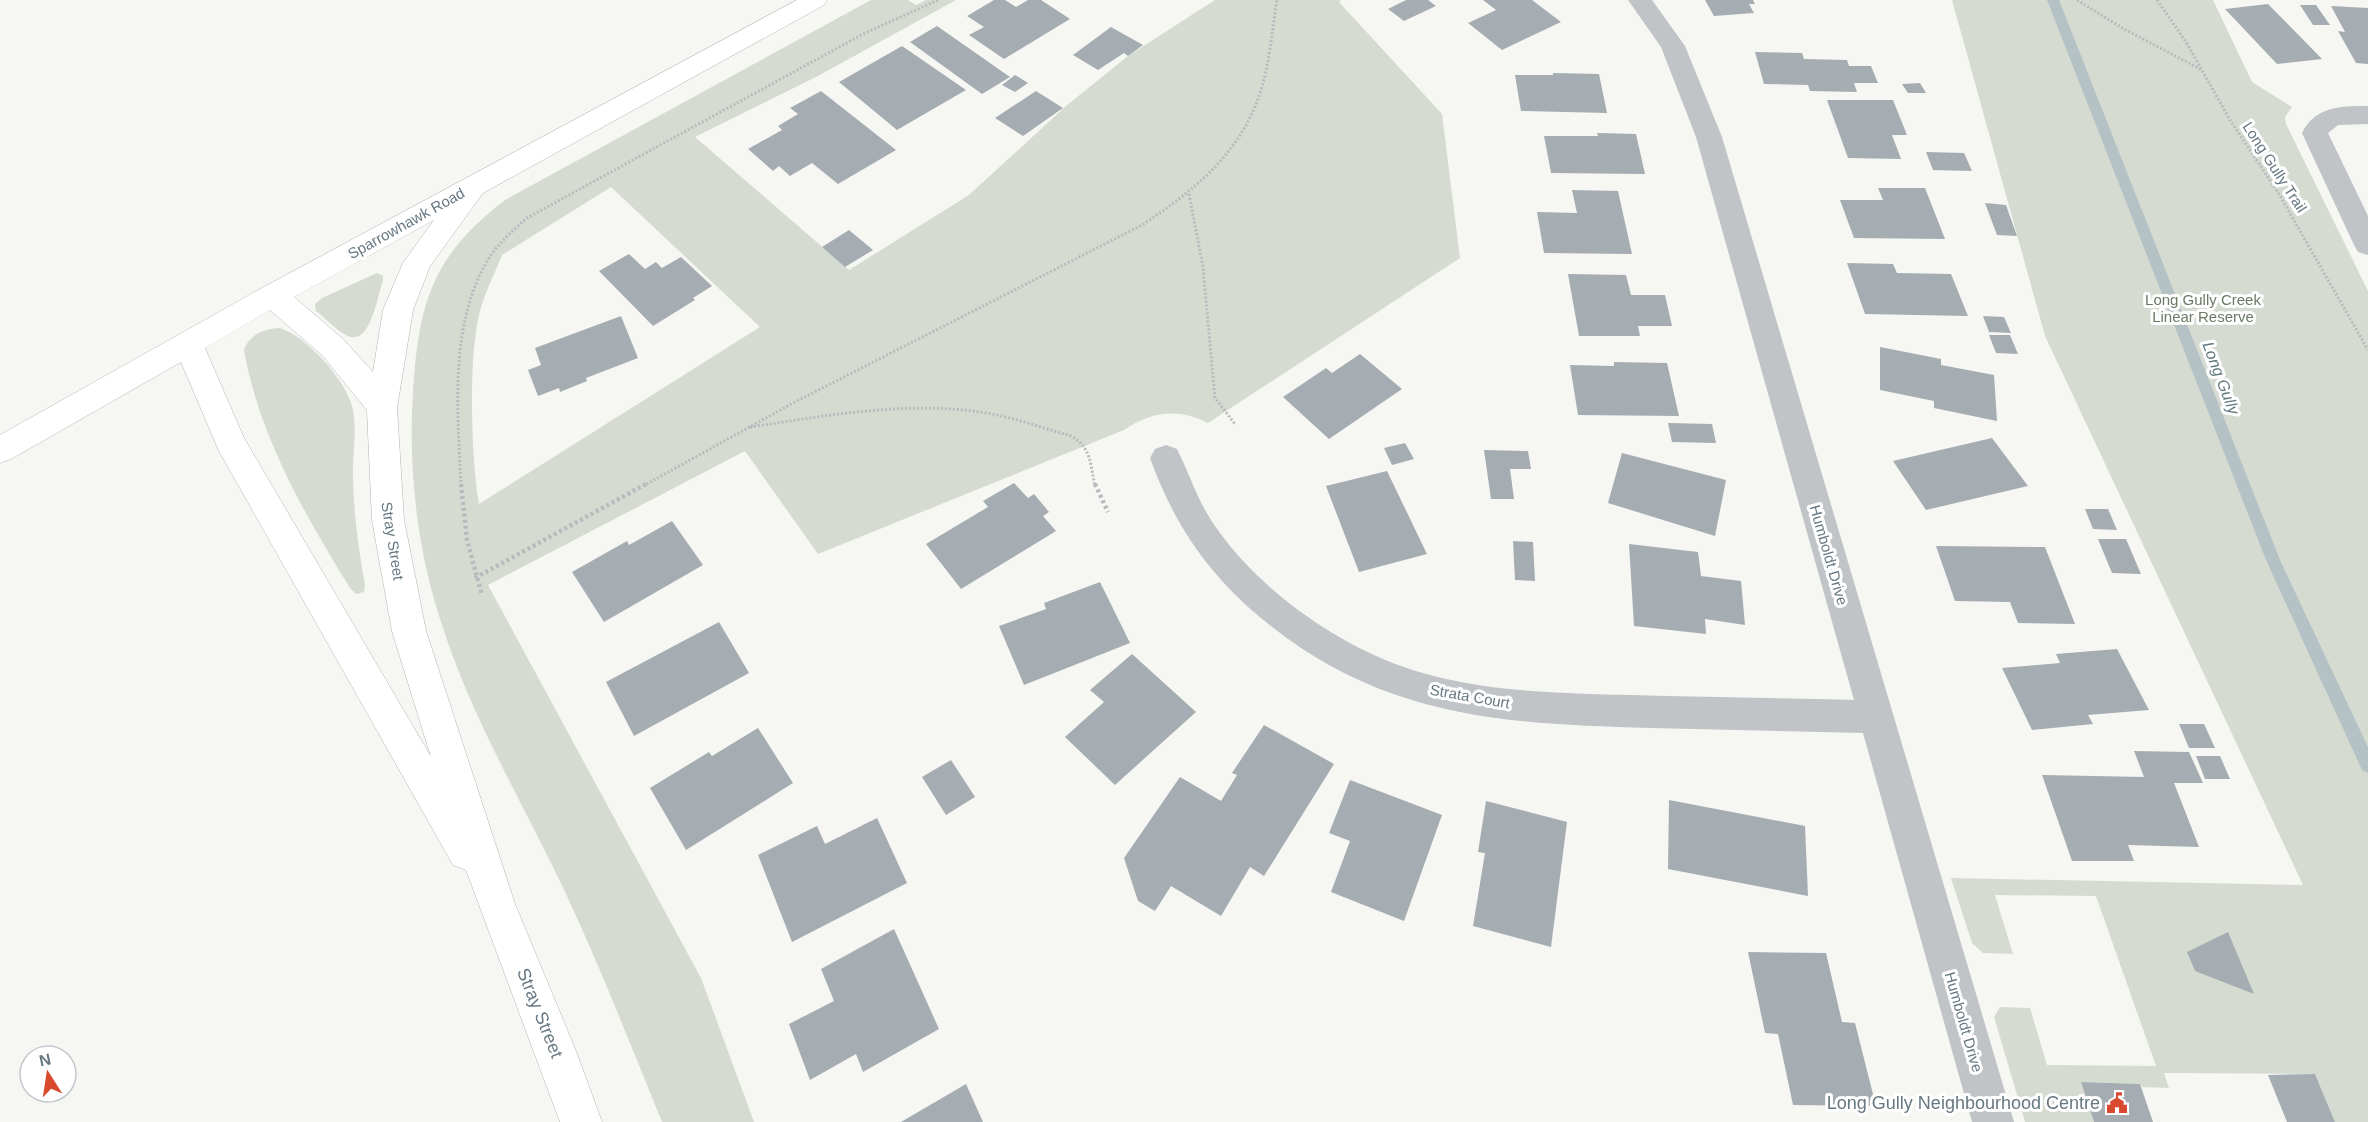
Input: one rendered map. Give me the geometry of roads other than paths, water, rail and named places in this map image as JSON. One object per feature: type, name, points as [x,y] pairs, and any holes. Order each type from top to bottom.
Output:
[{"type":"main road","name":"Sparrowhawk Road","points":[[0,450],[272,296],[815,0]]},
{"type":"main road","name":"Stray Street","points":[[473,187],[433,238],[407,285],[392,337],[382,408],[388,520],[409,631],[496,904],[556,1051],[581,1122]]},
{"type":"main road","points":[[272,296],[332,343],[362,377],[382,408]]},
{"type":"main road","name":"Stray Street","points":[[188,343],[230,442],[258,493],[496,904]]},
{"type":"street","name":"Humboldt Drive","points":[[1640,0],[1673,46],[1709,137],[1993,1122]]},
{"type":"street","points":[[2368,115],[2344,115],[2322,122],[2315,133],[2368,245]]},
{"type":"street","name":"Strata Court","points":[[1166,458],[1188,513],[1232,572],[1314,639],[1359,665],[1399,680],[1467,698],[1539,707],[1875,717]]},
{"type":"waterway","name":"Long Gully","points":[[2053,0],[2273,560],[2368,765]]},
{"type":"place","name":"Long Gully Neighbourhood Centre","points":[[2117,1103]]},
{"type":"park label","name":"Long Gully Creek Linear Reserve","points":[[2203,308]]}]
